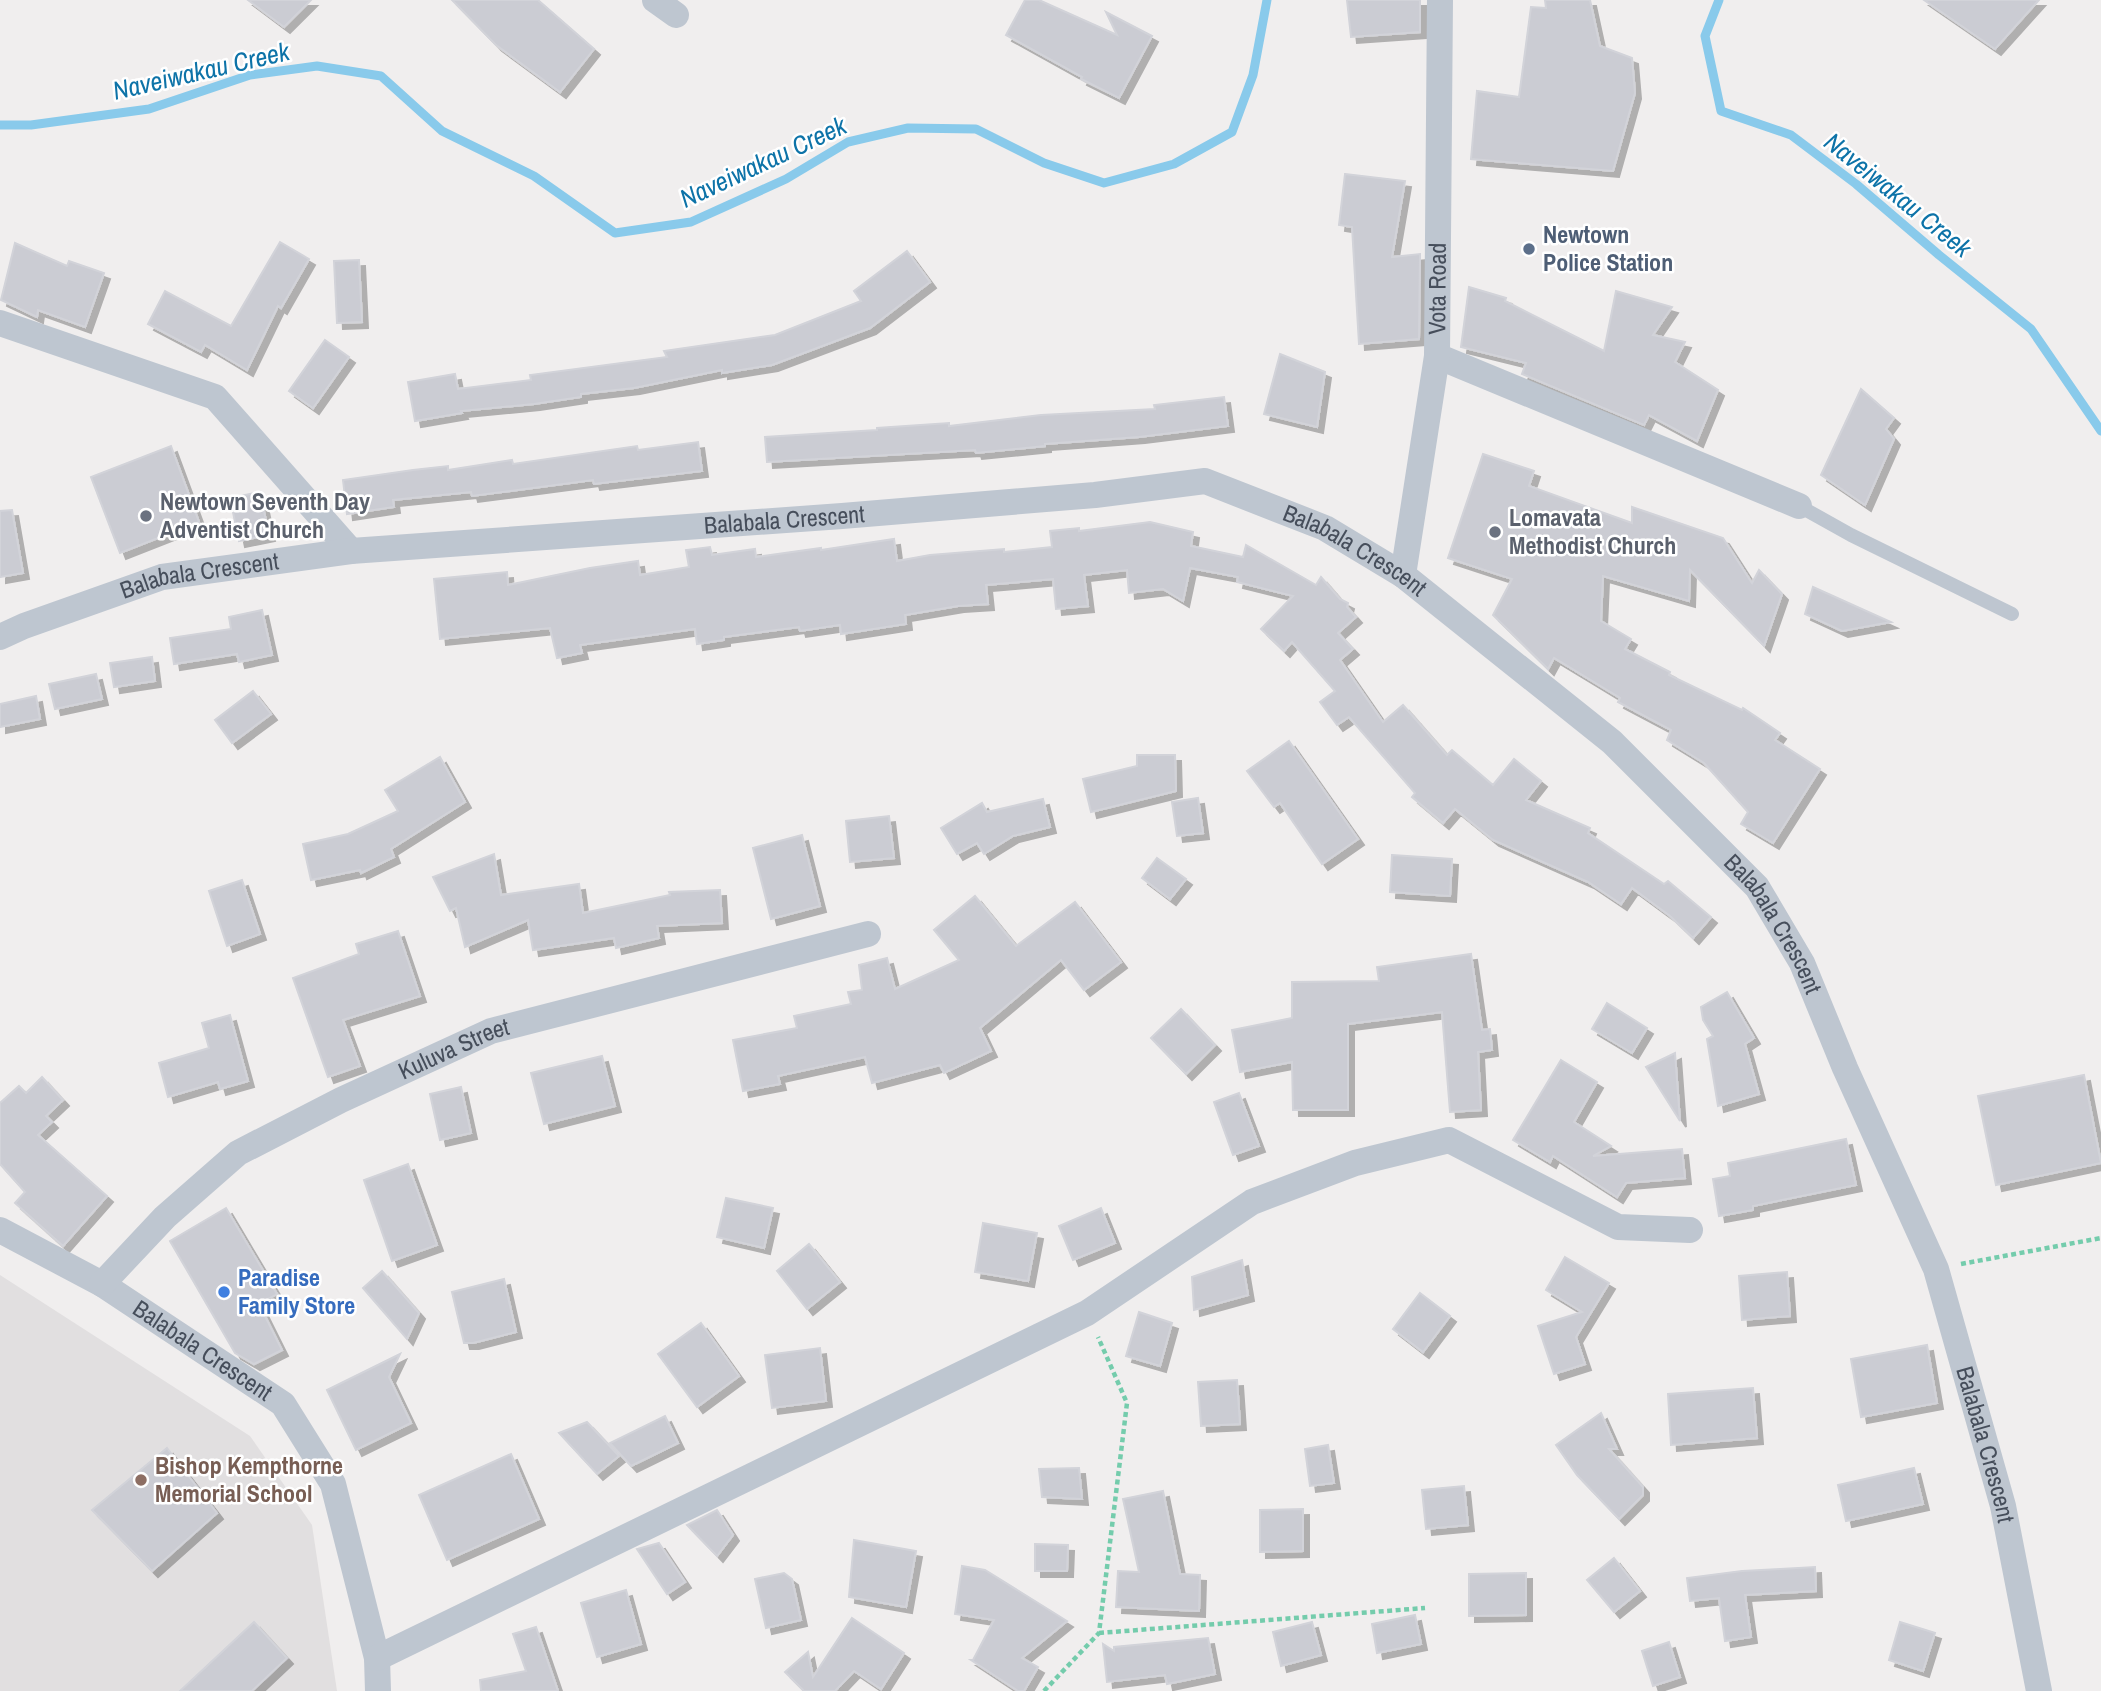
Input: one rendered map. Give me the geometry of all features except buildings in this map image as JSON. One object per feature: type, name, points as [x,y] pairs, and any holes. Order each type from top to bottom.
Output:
[{"type":"street","name":"Vota Road","points":[[1403,575],[1437,356],[1440,0]]},
{"type":"street","points":[[0,323],[215,397],[351,551]]},
{"type":"street","points":[[1437,356],[1800,506]]},
{"type":"street","name":"Balabala Crescent","points":[[0,637],[24,626],[162,578],[351,551],[869,514],[1095,495],[1205,481],[1325,528],[1403,575],[1612,742],[1758,887],[1802,962],[1845,1068],[1936,1269],[2003,1506],[2039,1691]]},
{"type":"street","name":"Kuluva Street","points":[[102,1284],[165,1217],[238,1153],[341,1100],[491,1031],[868,934]]},
{"type":"street","points":[[377,1658],[1087,1312],[1252,1202],[1355,1163],[1450,1140],[1618,1227],[1690,1230]]},
{"type":"street","name":"Balabala Crescent","points":[[0,1230],[102,1284],[283,1404],[333,1484],[377,1658],[377,1691]]},
{"type":"lane","points":[[1800,506],[1851,535],[2012,614]]},
{"type":"path","points":[[1936,1269],[2101,1238]]},
{"type":"path","points":[[1044,1691],[1099,1633],[1127,1403],[1087,1312]]},
{"type":"path","points":[[1099,1633],[1424,1608]]},
{"type":"shaded area","name":"Bishop Kempthorne Memorial School","points":[[0,1275],[250,1436],[312,1525],[337,1691],[0,1691]]},
{"type":"waterway","name":"Naveiwakau Creek","points":[[0,125],[31,125],[149,109],[250,75],[317,66],[381,76],[442,131],[534,176],[615,233],[691,222],[786,179],[848,142],[908,128],[976,129],[1044,163],[1104,183],[1174,164],[1232,132],[1253,75],[1267,0]]},
{"type":"waterway","name":"Naveiwakau Creek","points":[[1719,0],[1705,36],[1721,111],[1791,135],[1856,184],[2031,329],[2101,431]]},
{"type":"place","name":"Newtown Police Station","points":[[1529,249]]},
{"type":"place","name":"Newtown Seventh Day Adventist Church","points":[[146,516]]},
{"type":"place","name":"Lomavata Methodist Church","points":[[1495,532]]},
{"type":"place","name":"Paradise Family Store","points":[[224,1292]]},
{"type":"place","name":"Bishop Kempthorne Memorial School","points":[[141,1480]]}]
